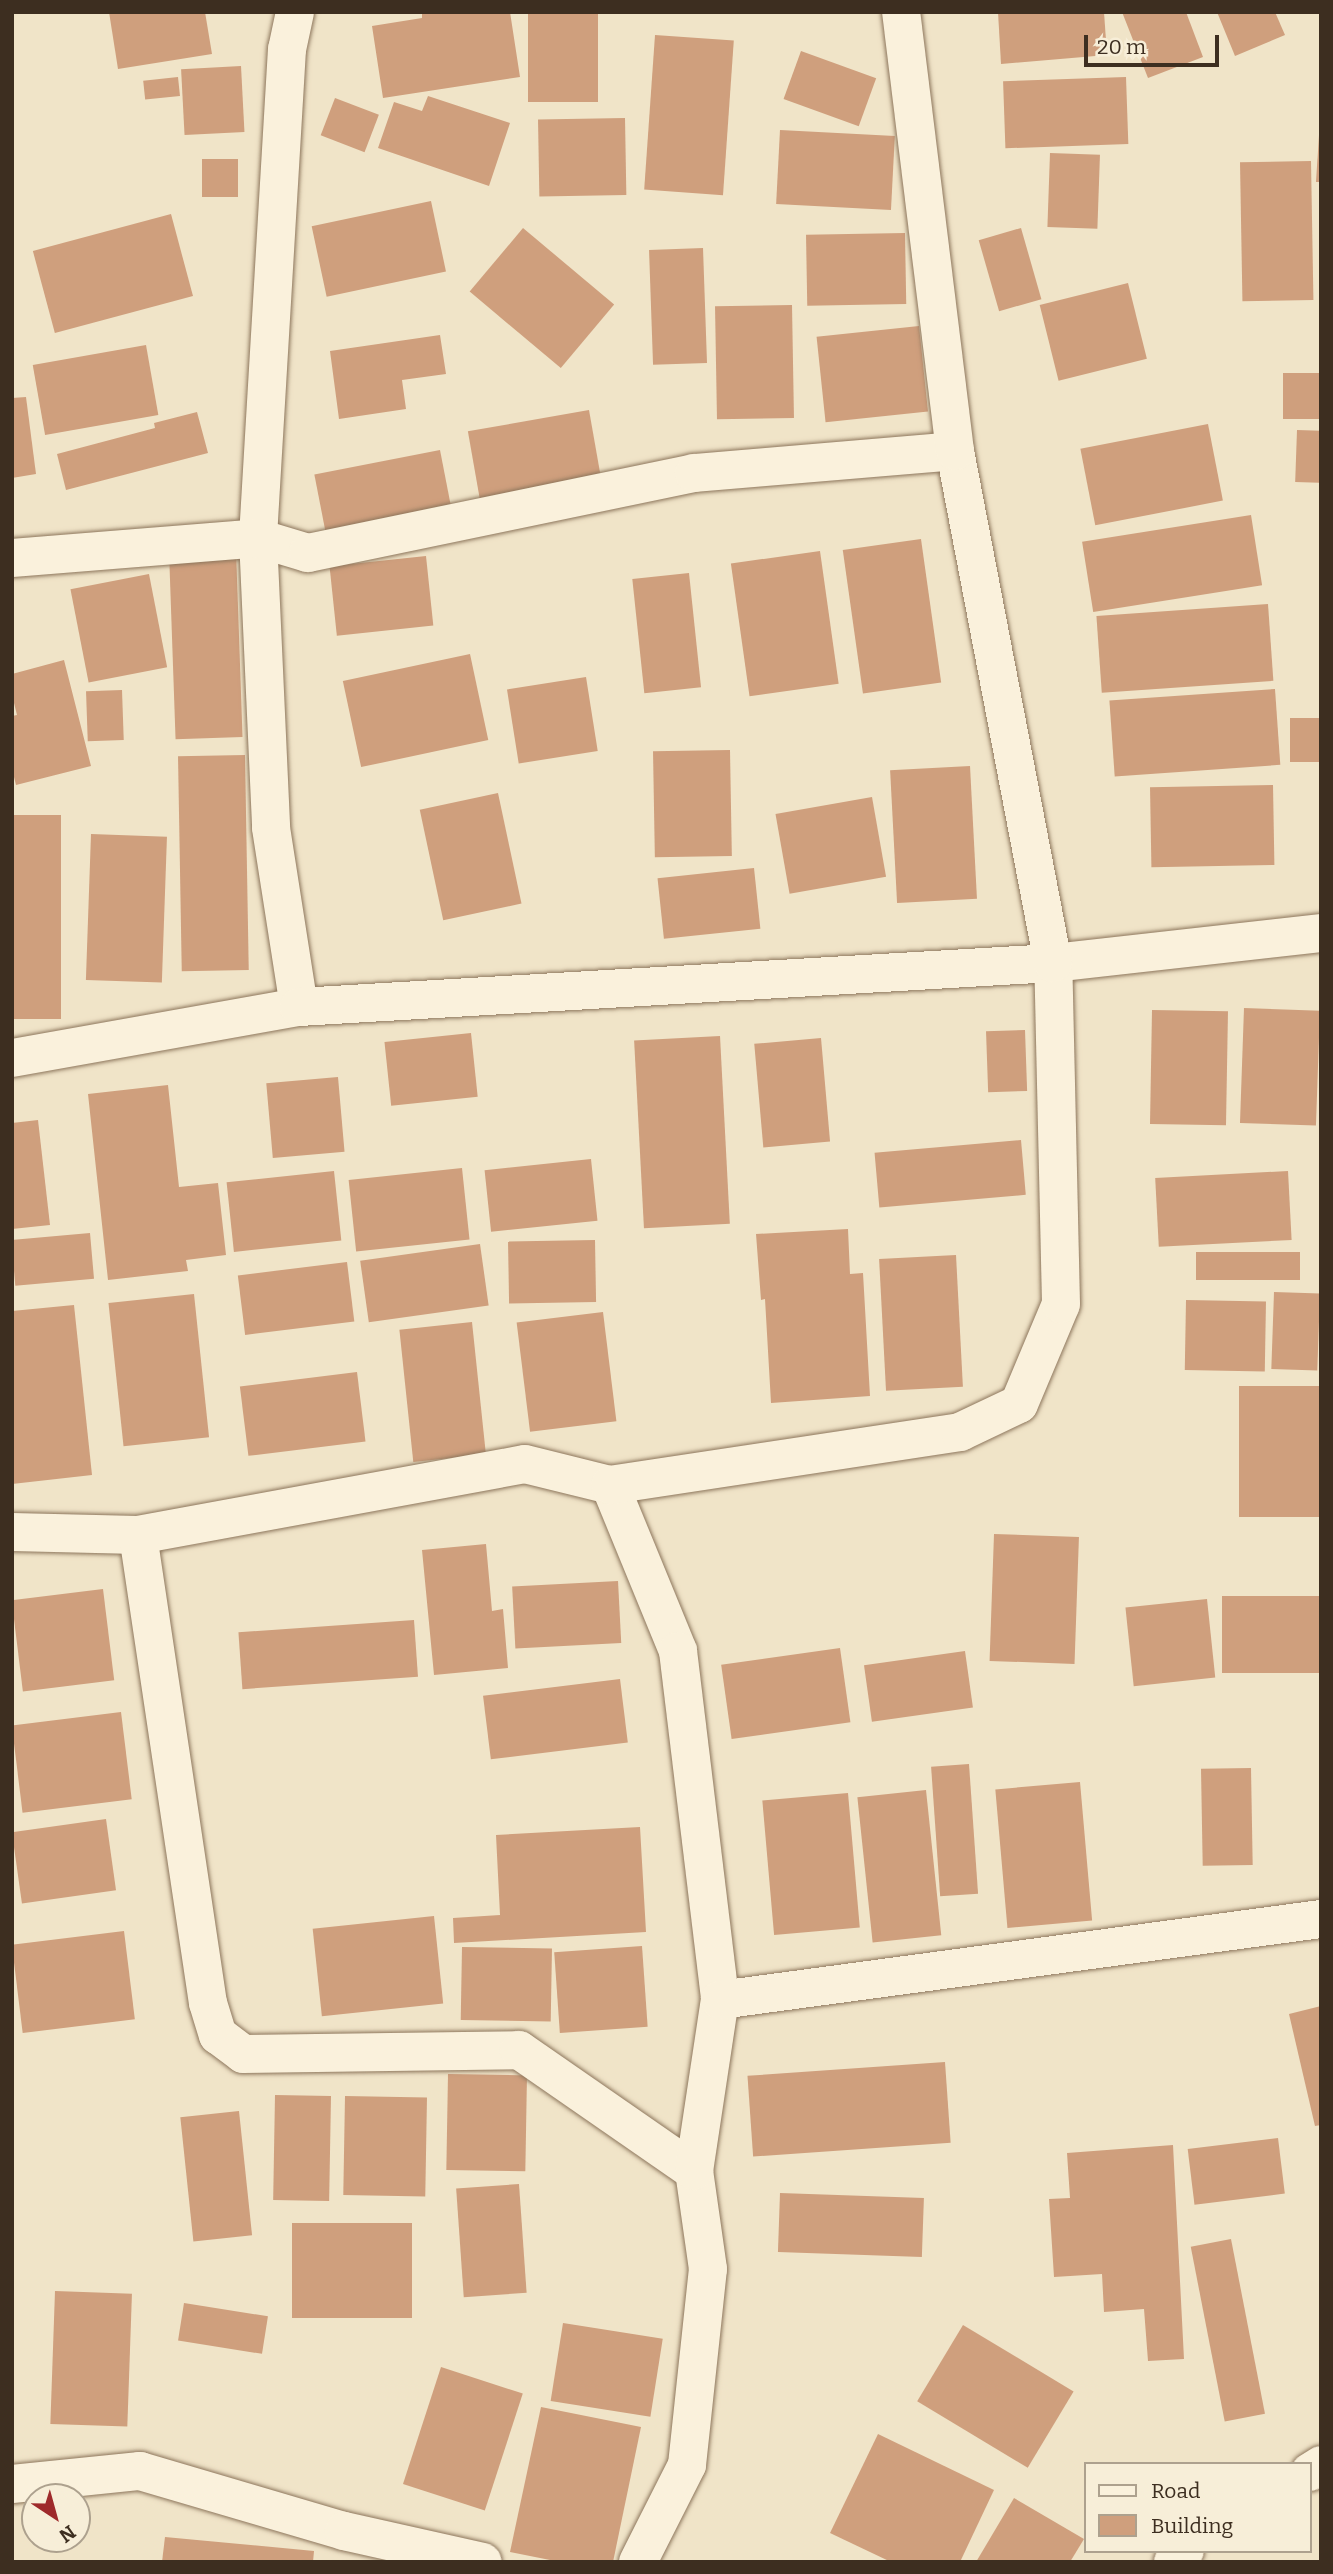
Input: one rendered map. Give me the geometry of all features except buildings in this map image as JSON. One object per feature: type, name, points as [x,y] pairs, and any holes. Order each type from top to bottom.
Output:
[{"type":"street","points":[[295,12],[287,49],[258,538],[271,828],[299,1007]]},
{"type":"street","points":[[12,1532],[138,1535],[525,1464],[610,1485],[960,1432],[1019,1404],[1061,1304],[1053,963],[955,451],[901,12]]},
{"type":"street","points":[[12,558],[258,538],[308,553],[694,473],[955,451]]},
{"type":"street","points":[[12,1058],[299,1007],[1053,963],[1321,933]]},
{"type":"street","points":[[610,1485],[678,1651],[720,2000],[694,2171],[708,2269],[687,2465],[638,2562]]},
{"type":"street","points":[[138,1535],[208,2003],[218,2035],[243,2054],[519,2050],[694,2171]]},
{"type":"street","points":[[720,2000],[1321,1919]]},
{"type":"street","points":[[12,2484],[140,2471],[340,2546],[483,2562]]}]
